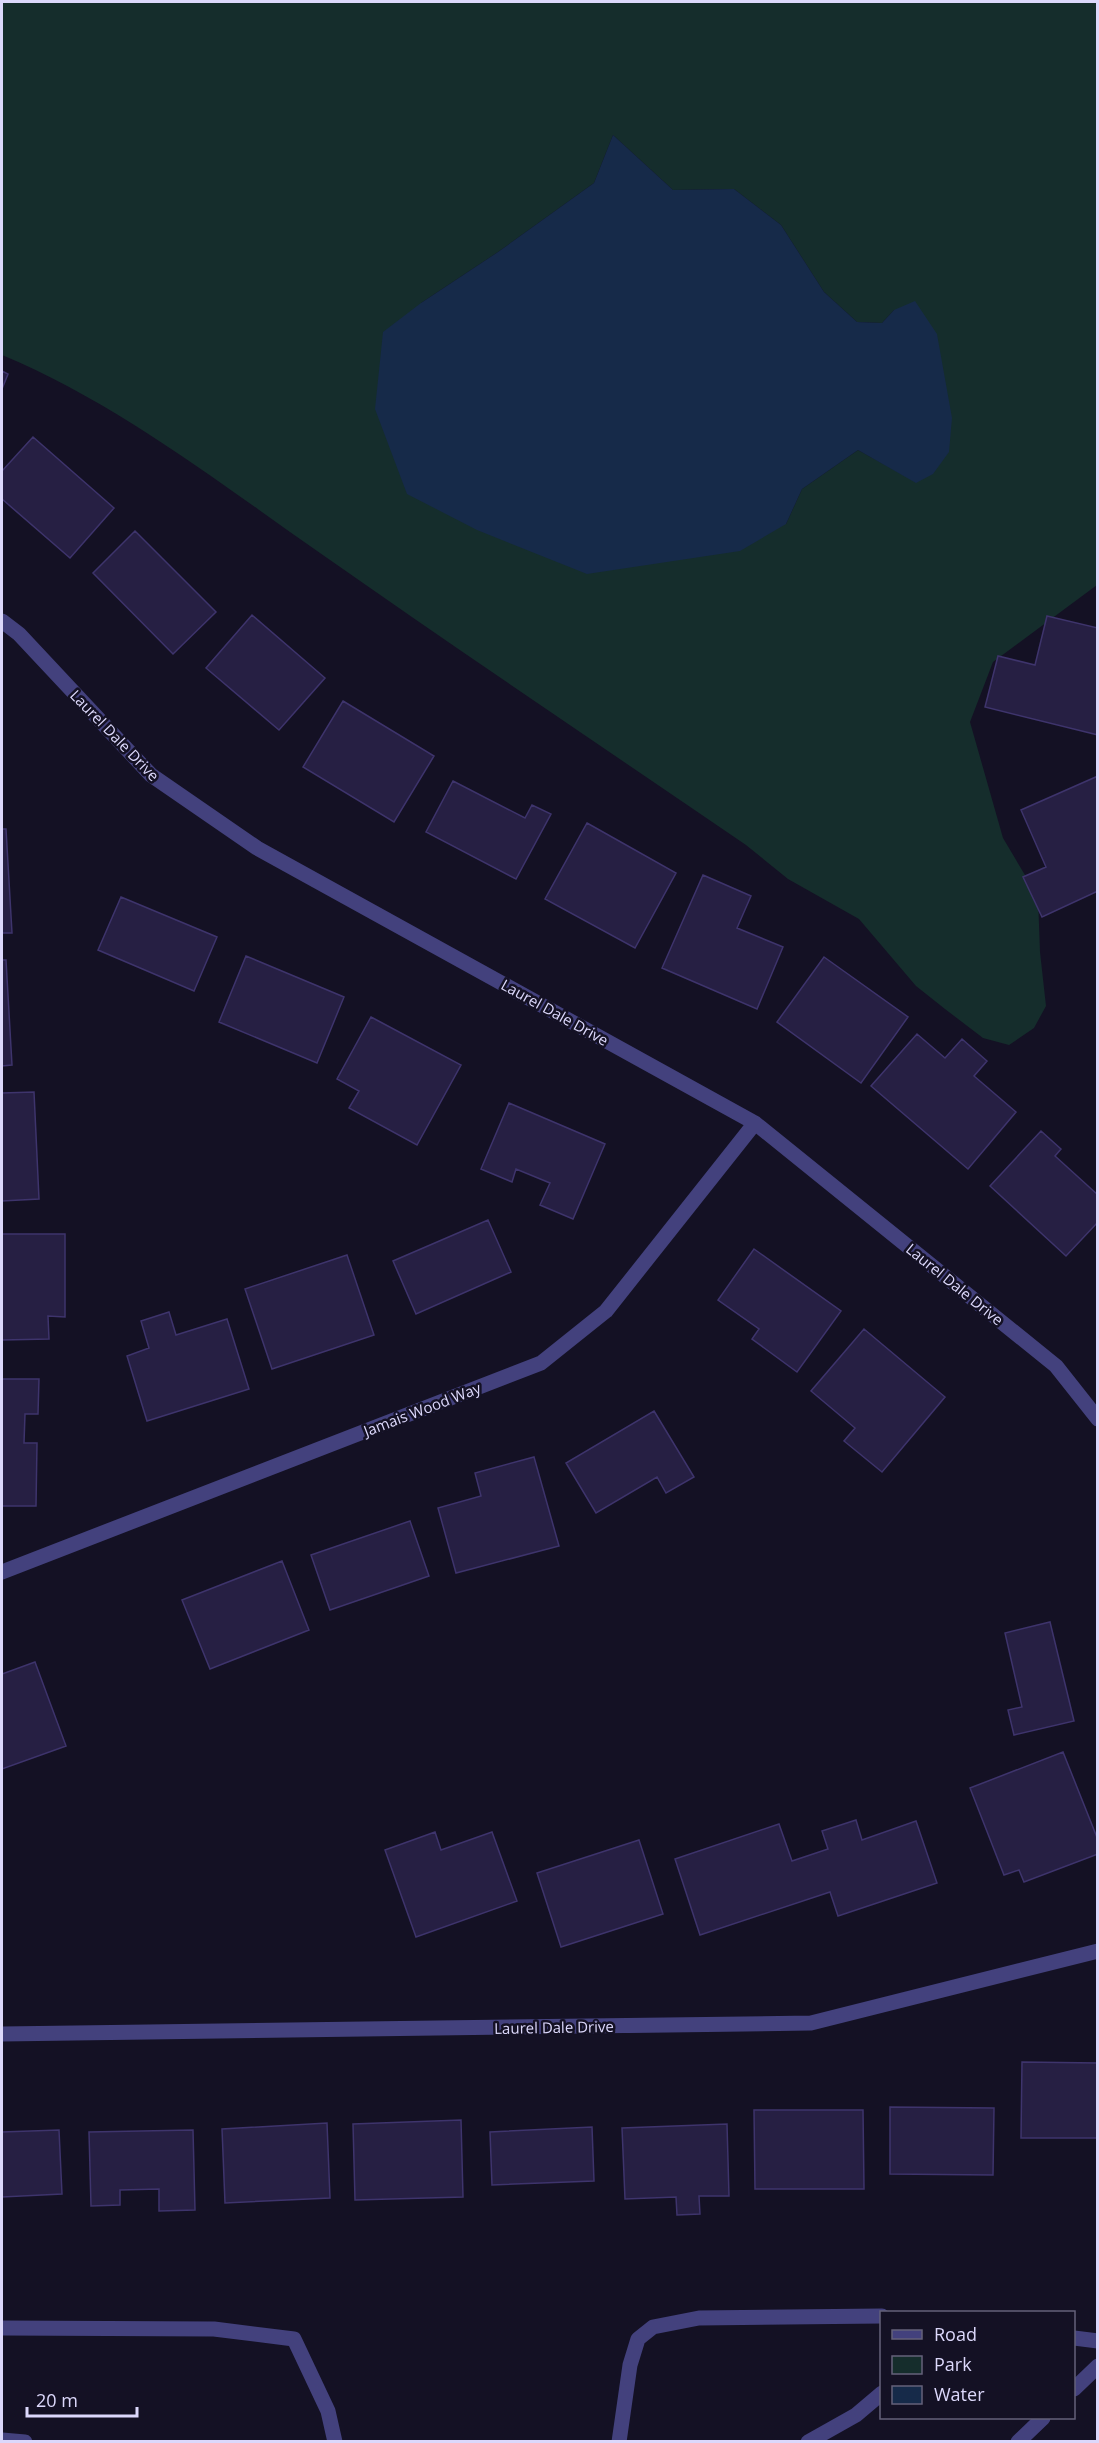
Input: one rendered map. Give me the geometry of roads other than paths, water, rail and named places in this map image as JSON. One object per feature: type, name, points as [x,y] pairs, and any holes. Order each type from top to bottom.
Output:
[{"type":"street","name":"Laurel Dale Drive","points":[[2,621],[19,634],[151,775],[257,849],[755,1123],[1056,1366],[1098,1419]]},
{"type":"street","name":"Jamais Wood Way","points":[[2,1572],[541,1364],[606,1311],[755,1123]]},
{"type":"street","name":"Laurel Dale Drive","points":[[2,2034],[811,2024],[1098,1951]]},
{"type":"street","points":[[619,2442],[630,2365],[638,2339],[653,2327],[699,2318],[880,2316]]},
{"type":"street","points":[[2,2328],[214,2329],[294,2339],[328,2411],[334,2442]]},
{"type":"street","points":[[1075,2338],[1098,2341]]},
{"type":"street","points":[[1075,2388],[1098,2366]]},
{"type":"street","points":[[808,2442],[856,2415],[880,2395]]},
{"type":"street","points":[[1018,2442],[1042,2419]]},
{"type":"street","points":[[2,2440],[25,2442]]},
{"type":"water","points":[[613,135],[673,190],[734,189],[781,225],[824,292],[857,322],[882,323],[894,310],[915,301],[937,334],[952,418],[949,452],[933,474],[916,483],[858,450],[802,489],[786,524],[740,551],[587,574],[477,530],[407,494],[375,409],[383,332],[594,183]]}]
